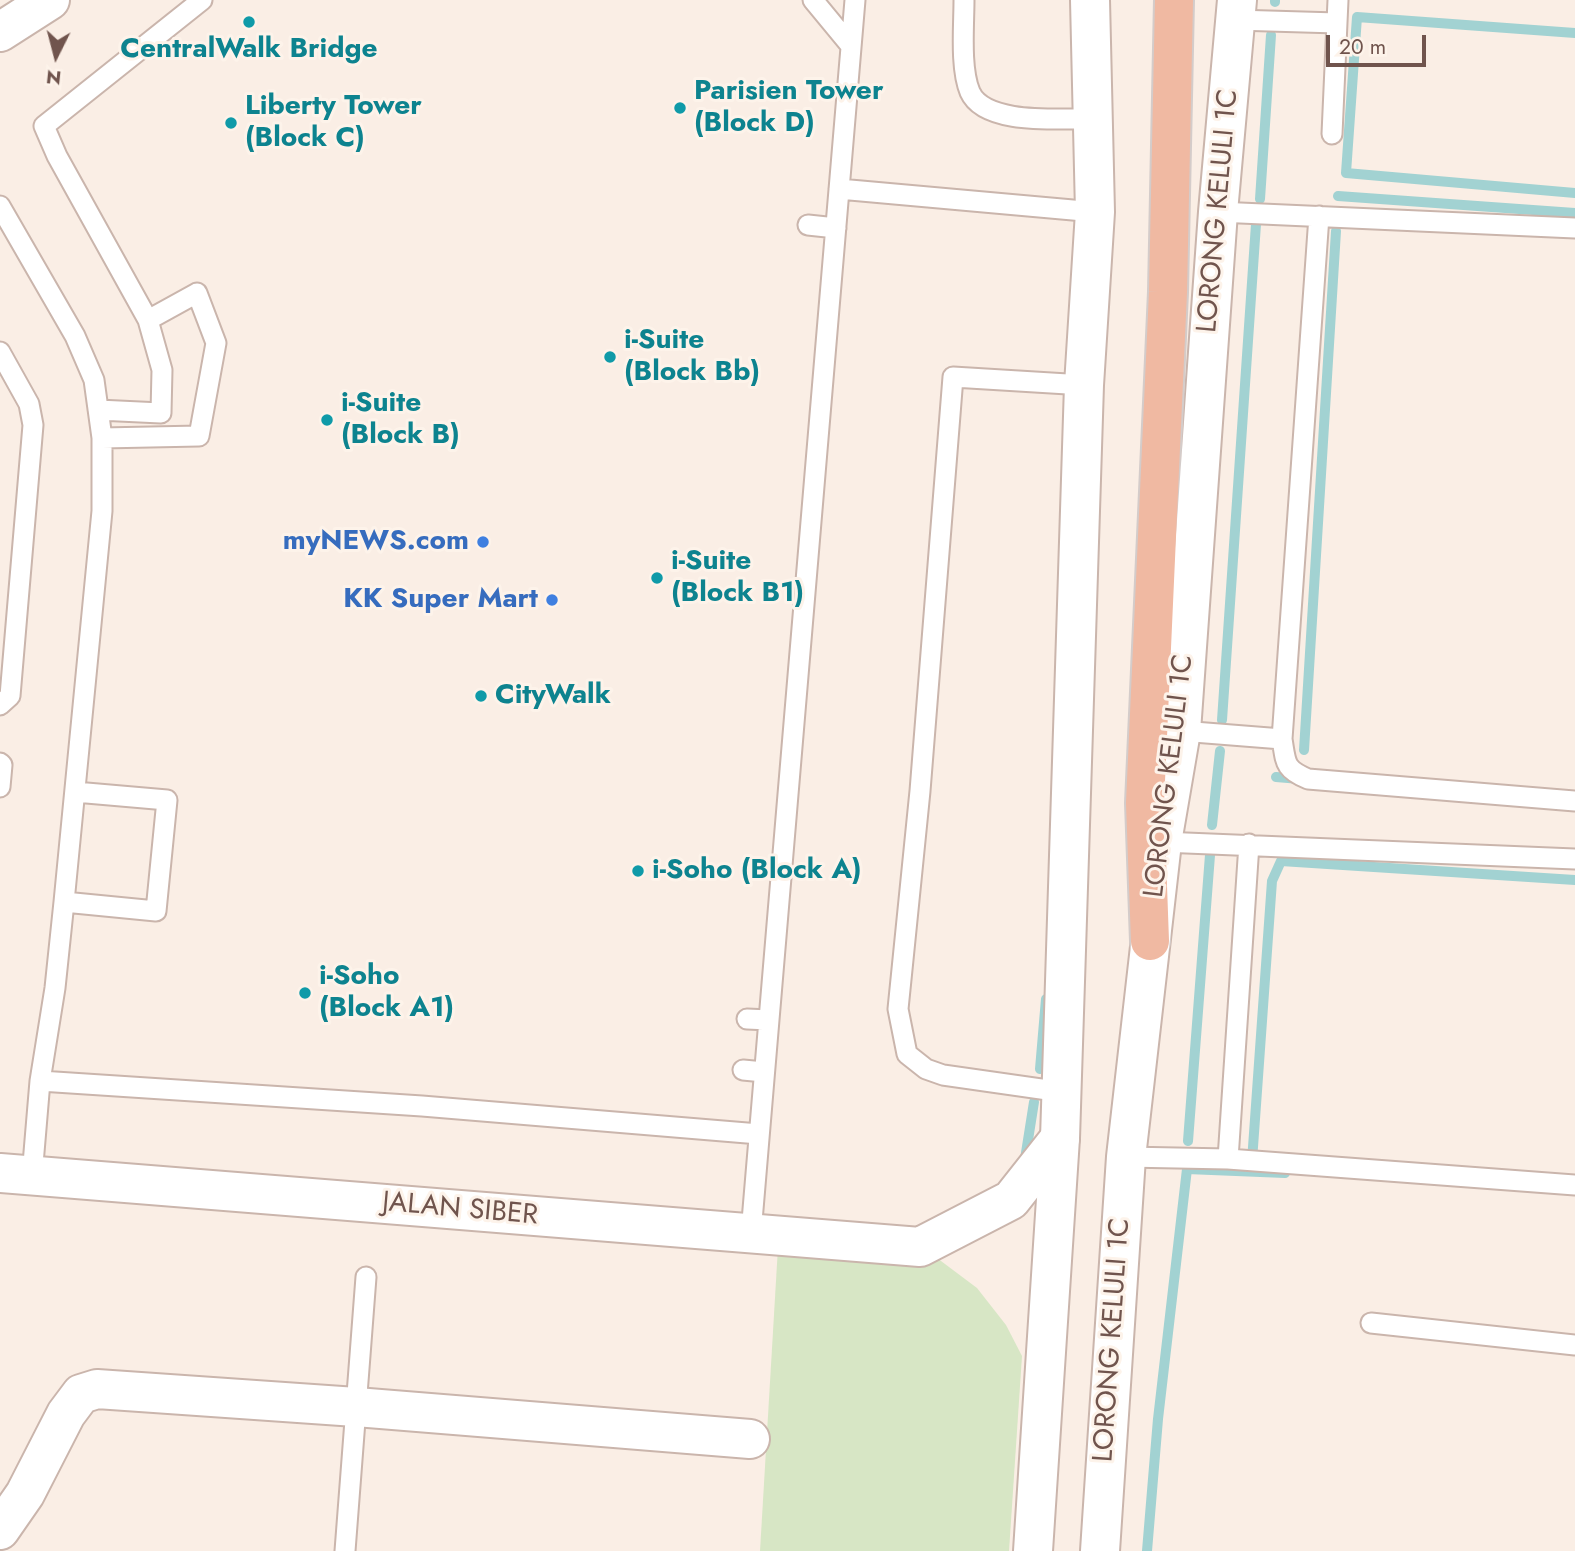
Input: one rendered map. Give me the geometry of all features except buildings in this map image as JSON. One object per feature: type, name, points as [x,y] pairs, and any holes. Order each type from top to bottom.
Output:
[{"type":"highway","points":[[1150,941],[1144,803],[1168,292],[1174,0]]},
{"type":"street","points":[[0,32],[50,0]]},
{"type":"street","points":[[1032,1551],[1060,1138],[1084,386],[1096,212],[1090,0]]},
{"type":"street","name":"LORONG KELULI 1C","points":[[1100,1551],[1126,1157],[1162,842],[1181,731],[1218,212],[1236,10]]},
{"type":"street","name":"JALAN SIBER","points":[[16,1174],[920,1247],[1011,1200],[1060,1138]]},
{"type":"street","points":[[1,1528],[12,1490],[81,1394],[97,1389],[750,1439]]},
{"type":"lane","points":[[98,410],[161,413],[162,370],[148,320],[57,156],[44,126],[202,0]]},
{"type":"lane","points":[[813,0],[851,46]]},
{"type":"lane","points":[[751,1233],[855,0]]},
{"type":"lane","points":[[964,0],[966,71],[971,94],[979,102],[1011,117],[1093,119]]},
{"type":"lane","points":[[1332,134],[1338,0]]},
{"type":"lane","points":[[1236,10],[1337,23]]},
{"type":"lane","points":[[839,189],[1096,212]]},
{"type":"lane","points":[[0,206],[75,336],[94,380],[102,438],[102,511],[55,988],[40,1081],[16,1174]]},
{"type":"lane","points":[[1218,212],[1575,228]]},
{"type":"lane","points":[[1319,216],[1282,739],[1286,764],[1293,773],[1308,779],[1575,801]]},
{"type":"lane","points":[[808,225],[836,228]]},
{"type":"lane","points":[[102,438],[199,436],[216,343],[197,293],[148,320]]},
{"type":"lane","points":[[0,352],[29,404],[33,425],[6,672],[10,696],[0,705]]},
{"type":"lane","points":[[1062,1093],[943,1075],[926,1069],[908,1054],[898,1009],[920,791],[953,377],[1084,386]]},
{"type":"lane","points":[[1181,731],[1282,739]]},
{"type":"lane","points":[[0,764],[0,788]]},
{"type":"lane","points":[[64,902],[156,911],[167,800],[75,792]]},
{"type":"lane","points":[[1162,842],[1575,859]]},
{"type":"lane","points":[[1228,1159],[1249,844]]},
{"type":"lane","points":[[747,1018],[769,1020]]},
{"type":"lane","points":[[743,1070],[764,1072]]},
{"type":"lane","points":[[40,1081],[422,1106],[759,1134]]},
{"type":"lane","points":[[1126,1157],[1228,1159],[1575,1185]]},
{"type":"lane","points":[[345,1551],[366,1277]]},
{"type":"lane","points":[[1371,1324],[1575,1345]]},
{"type":"green space","points":[[778,1247],[937,1258],[977,1288],[1006,1325],[1022,1356],[1009,1551],[760,1551]]},
{"type":"waterway","points":[[1575,33],[1357,17],[1346,173],[1575,193]]},
{"type":"waterway","points":[[1260,199],[1271,35]]},
{"type":"waterway","points":[[1338,196],[1575,213]]},
{"type":"waterway","points":[[1222,720],[1256,224]]},
{"type":"waterway","points":[[1304,750],[1336,231]]},
{"type":"waterway","points":[[1212,825],[1220,751]]},
{"type":"waterway","points":[[1276,777],[1300,779]]},
{"type":"waterway","points":[[1188,1141],[1210,855]]},
{"type":"waterway","points":[[1252,1161],[1272,881],[1281,861],[1575,880]]},
{"type":"waterway","points":[[1040,1069],[1046,999]]},
{"type":"waterway","points":[[1025,1159],[1034,1102]]},
{"type":"waterway","points":[[1147,1551],[1158,1419],[1187,1169],[1285,1173]]},
{"type":"place","name":"CentralWalk Bridge","points":[[249,22]]},
{"type":"place","name":"Parisien Tower (Block D)","points":[[680,108]]},
{"type":"place","name":"Liberty Tower (Block C)","points":[[231,123]]},
{"type":"place","name":"i-Suite (Block Bb)","points":[[610,357]]},
{"type":"place","name":"i-Suite (Block B)","points":[[327,420]]},
{"type":"place","name":"myNEWS.com","points":[[483,542]]},
{"type":"place","name":"i-Suite (Block B1)","points":[[657,578]]},
{"type":"place","name":"KK Super Mart","points":[[552,600]]},
{"type":"place","name":"CityWalk","points":[[481,696]]},
{"type":"place","name":"i-Soho (Block A)","points":[[638,871]]},
{"type":"place","name":"i-Soho (Block A1)","points":[[305,993]]}]
